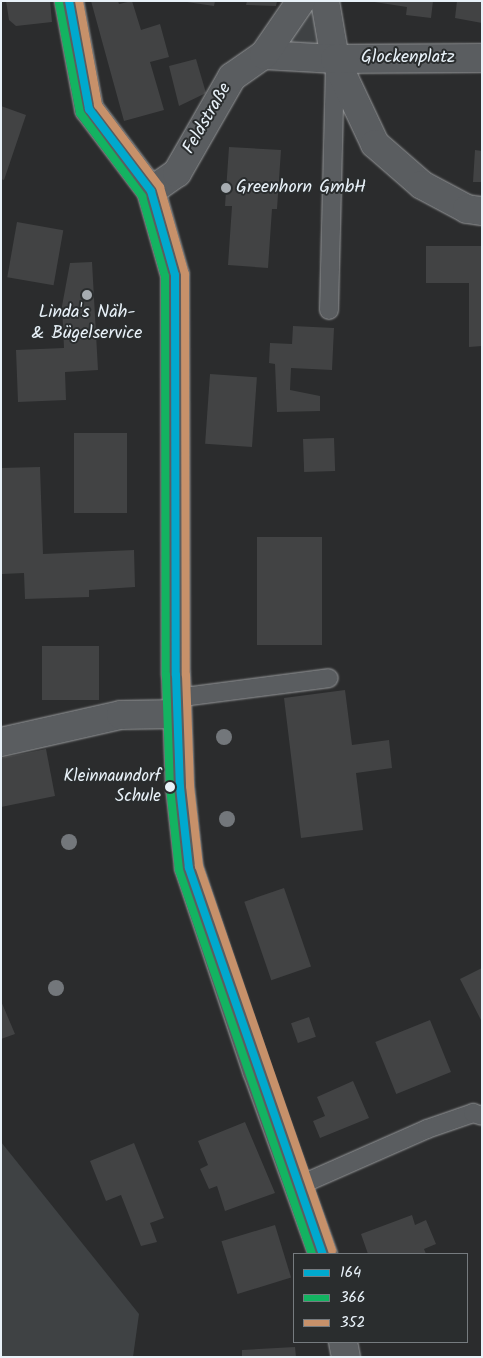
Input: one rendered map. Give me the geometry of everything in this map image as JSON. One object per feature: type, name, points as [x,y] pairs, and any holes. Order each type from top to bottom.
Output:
[{"type":"street","points":[[70,1],[89,109],[151,191],[174,275],[176,706],[189,868],[256,1071],[300,1184],[323,1253]]},
{"type":"street","name":"Feldstraße","points":[[151,191],[177,173],[232,77],[264,55],[301,1]]},
{"type":"street","points":[[325,1],[335,59]]},
{"type":"street","name":"Glockenplatz","points":[[264,55],[335,59],[482,58]]},
{"type":"street","name":"Glockenplatz","points":[[335,59],[375,144],[422,185],[467,208],[482,211]]},
{"type":"street","points":[[1,742],[121,715],[176,706]]},
{"type":"street","points":[[343,1343],[346,1357]]},
{"type":"lane","points":[[329,310],[335,59]]},
{"type":"lane","points":[[176,706],[329,678]]},
{"type":"lane","points":[[300,1184],[427,1129],[473,1113],[482,1116]]},
{"type":"shaded area","points":[[313,1],[320,45],[283,41]]},
{"type":"shaded area","points":[[1,1142],[139,1314],[133,1357],[1,1357]]},
{"type":"building","points":[[6,1],[50,1],[52,22],[16,26],[9,20]]},
{"type":"building","points":[[91,1],[118,1],[119,4],[132,1],[141,30],[160,24],[169,57],[150,62],[164,110],[124,121]]},
{"type":"building","points":[[180,1],[215,1],[214,6]]},
{"type":"building","points":[[247,1],[277,1],[276,6],[246,5]]},
{"type":"building","points":[[368,1],[433,1],[431,18],[406,15],[407,7]]},
{"type":"building","points":[[457,1],[482,1],[482,23],[455,18]]},
{"type":"building","points":[[196,59],[206,93],[179,106],[169,66]]},
{"type":"building","points":[[1,106],[26,115],[4,180],[1,179]]},
{"type":"building","points":[[229,147],[281,150],[277,209],[272,209],[268,268],[228,265],[232,206],[225,206]]},
{"type":"building","points":[[475,150],[482,151],[482,182],[473,182]]},
{"type":"building","points":[[17,222],[63,230],[54,285],[7,277]]},
{"type":"building","points":[[426,246],[482,246],[482,346],[469,347],[469,283],[426,283]]},
{"type":"building","points":[[92,262],[98,370],[65,372],[66,400],[18,402],[16,350],[64,348],[62,306],[70,263]]},
{"type":"building","points":[[293,326],[334,328],[332,370],[291,368],[290,390],[320,396],[320,411],[277,412],[275,364],[269,363],[270,343],[292,344]]},
{"type":"building","points":[[210,374],[257,377],[252,447],[205,444]]},
{"type":"building","points":[[74,433],[127,433],[127,513],[74,513]]},
{"type":"building","points":[[334,438],[335,471],[304,472],[303,439]]},
{"type":"building","points":[[40,467],[43,554],[134,550],[135,587],[89,590],[89,597],[25,599],[24,573],[2,574],[1,468]]},
{"type":"building","points":[[257,537],[322,537],[322,645],[257,645]]},
{"type":"building","points":[[42,646],[99,646],[99,700],[42,700]]},
{"type":"building","points":[[345,690],[352,745],[389,740],[392,768],[356,773],[363,830],[301,838],[284,698]]},
{"type":"building","points":[[46,749],[55,796],[1,807],[1,758]]},
{"type":"building","points":[[284,888],[311,966],[271,980],[244,902]]},
{"type":"building","points":[[482,968],[482,1022],[460,979]]},
{"type":"building","points":[[1,1001],[15,1034],[1,1039]]},
{"type":"building","points":[[309,1017],[316,1037],[298,1043],[291,1023]]},
{"type":"building","points":[[430,1020],[451,1072],[396,1094],[375,1042]]},
{"type":"building","points":[[353,1081],[369,1118],[320,1138],[313,1121],[325,1116],[317,1097]]},
{"type":"building","points":[[245,1122],[275,1193],[225,1211],[217,1186],[209,1189],[200,1169],[208,1165],[198,1141]]},
{"type":"building","points":[[134,1143],[164,1218],[150,1223],[157,1242],[141,1246],[121,1195],[106,1201],[90,1161]]},
{"type":"building","points":[[412,1215],[415,1225],[426,1220],[436,1244],[424,1249],[426,1253],[368,1253],[361,1234]]},
{"type":"building","points":[[275,1225],[291,1278],[238,1294],[221,1241]]},
{"type":"building","points":[[295,1347],[296,1357],[242,1357],[242,1350]]},
{"type":"transit line","name":"164","points":[[69,1],[89,109],[151,191],[175,275],[176,675],[180,787],[189,868],[323,1253]]},
{"type":"transit line","name":"352","points":[[79,1],[98,105],[160,187],[185,274],[186,675],[190,786],[199,866],[332,1251]]},
{"type":"transit line","name":"366","points":[[59,3],[80,113],[142,196],[165,276],[166,675],[170,787],[179,870],[312,1253]]},
{"type":"place","name":"Greenhorn GmbH","points":[[226,188]]},
{"type":"place","name":"Linda's Näh- & Bügelservice","points":[[87,295]]},
{"type":"place","name":"Kleinnaundorf Schule","points":[[170,787]]}]
